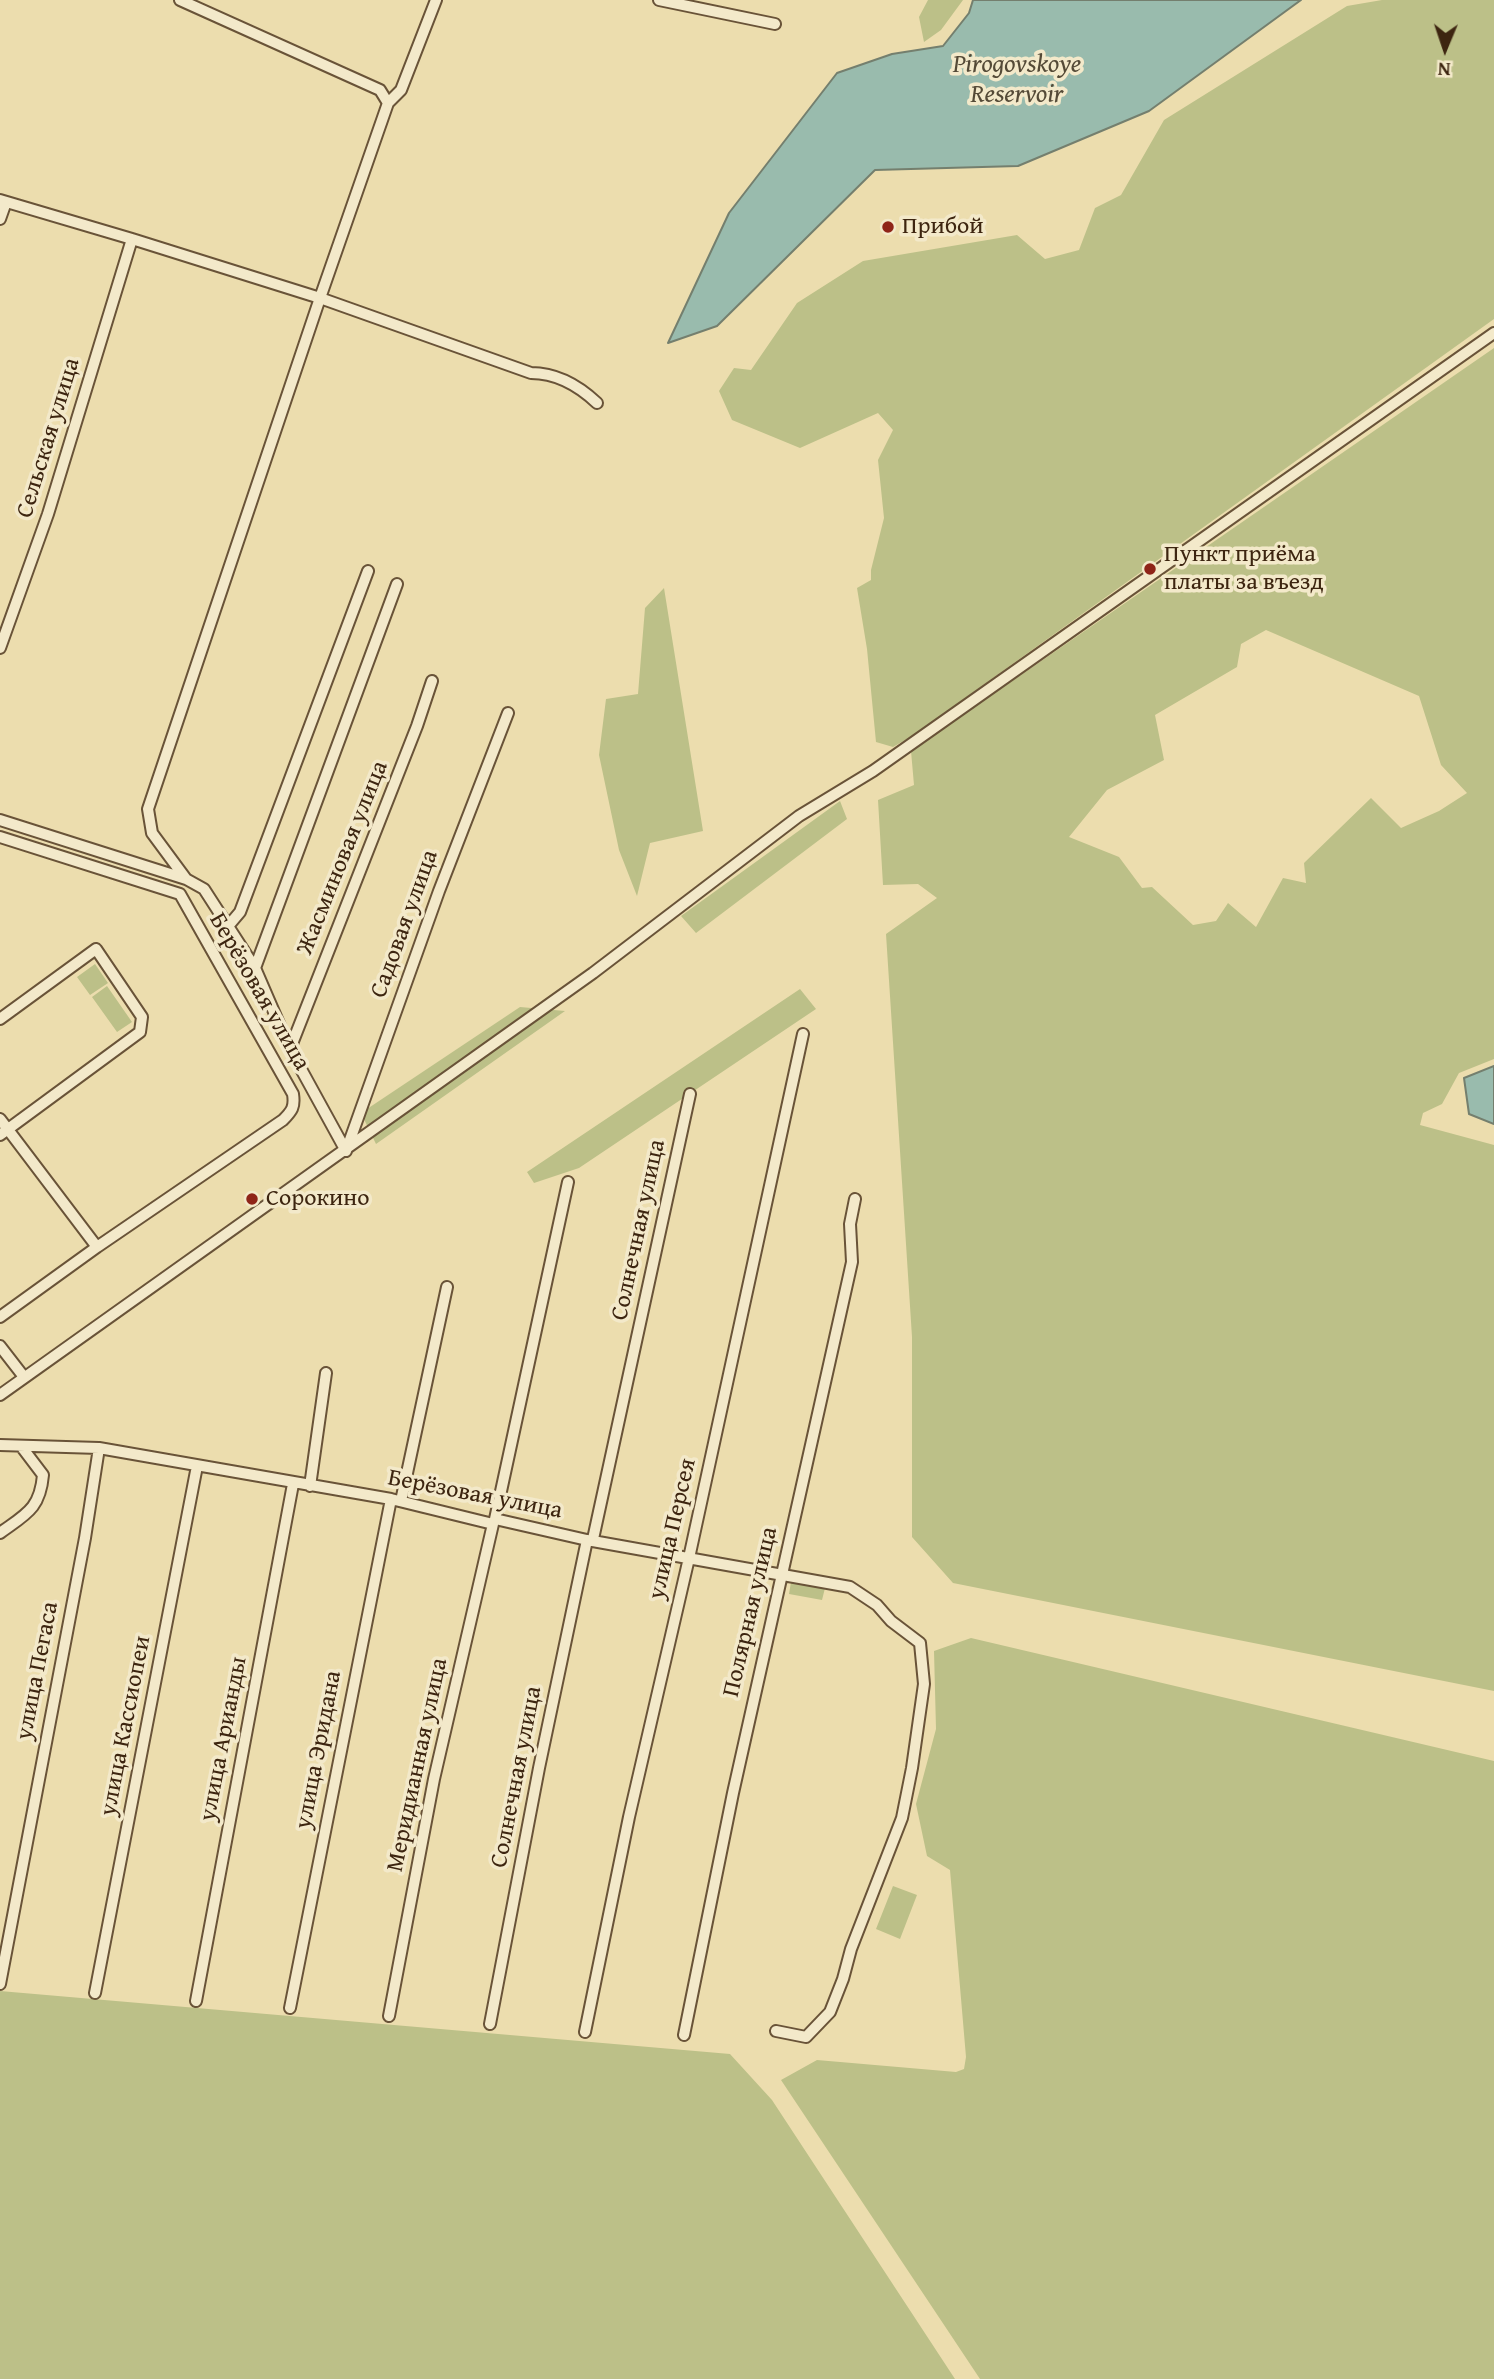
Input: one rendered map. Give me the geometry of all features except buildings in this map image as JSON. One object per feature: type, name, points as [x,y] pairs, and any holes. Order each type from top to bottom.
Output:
[{"type":"street","points":[[180,0],[380,90],[387,103]]},
{"type":"street","points":[[186,879],[152,833],[148,809],[387,103],[401,90],[436,0]]},
{"type":"street","points":[[659,0],[775,24]]},
{"type":"street","points":[[0,219],[3,201],[132,239],[320,298],[531,373],[541,373],[574,383],[597,404]]},
{"type":"street","name":"Сельская улица","points":[[0,648],[48,514],[132,239]]},
{"type":"street","points":[[0,1395],[593,973],[799,816],[873,771],[1494,333]]},
{"type":"street","points":[[229,925],[240,912],[368,571]]},
{"type":"street","points":[[255,968],[397,584]]},
{"type":"street","name":"Жасминовая улица","points":[[290,1049],[417,726],[432,681]]},
{"type":"street","name":"Садовая улица","points":[[346,1151],[439,891],[508,713]]},
{"type":"street","points":[[0,820],[186,879],[204,889],[255,968],[290,1049],[346,1151]]},
{"type":"street","name":"Берёзовая улица","points":[[0,837],[180,894],[293,1094],[295,1103],[292,1111],[283,1120],[0,1317]]},
{"type":"street","points":[[0,1019],[96,949],[142,1017],[140,1032],[4,1133]]},
{"type":"street","name":"улица Персея","points":[[585,2032],[628,1817],[689,1558],[803,1034]]},
{"type":"street","name":"Солнечная улица","points":[[490,2024],[539,1768],[690,1094]]},
{"type":"street","points":[[0,1119],[4,1133],[97,1247]]},
{"type":"street","name":"Меридианная улица","points":[[389,2016],[433,1779],[494,1521],[568,1182]]},
{"type":"street","name":"Полярная улица","points":[[684,2035],[733,1793],[852,1262],[850,1224],[855,1199]]},
{"type":"street","name":"улица Эридана","points":[[290,2008],[396,1500],[447,1287]]},
{"type":"street","points":[[0,1346],[24,1377]]},
{"type":"street","points":[[310,1486],[326,1373]]},
{"type":"street","name":"Берёзовая улица","points":[[0,1445],[99,1448],[396,1500],[494,1521],[850,1587],[877,1605],[891,1621],[920,1643],[924,1684],[902,1818],[851,1948],[830,2012],[806,2037],[776,2031]]},
{"type":"street","points":[[0,1533],[28,1513],[41,1495],[43,1475],[21,1446]]},
{"type":"street","name":"улица Пегаса","points":[[0,1984],[82,1552],[99,1448]]},
{"type":"street","name":"улица Кассиопеи","points":[[95,1993],[197,1466]]},
{"type":"street","name":"улица Арианды","points":[[196,2001],[293,1484]]},
{"type":"green space","points":[[928,0],[963,0],[941,30],[924,42],[919,17]]},
{"type":"green space","points":[[1382,0],[1494,0],[1494,319],[912,736],[893,747],[876,742],[867,649],[857,588],[871,580],[884,518],[878,460],[893,430],[878,413],[800,448],[732,420],[719,391],[734,368],[751,370],[797,303],[863,261],[1017,235],[1045,259],[1079,250],[1095,208],[1121,195],[1164,120],[1347,6]]},
{"type":"green space","points":[[1494,348],[1494,1059],[1459,1073],[1442,1104],[1423,1113],[1420,1125],[1494,1145],[1494,1691],[953,1583],[912,1537],[912,1337],[886,934],[937,898],[918,884],[883,885],[878,800],[914,785],[911,751]],"holes":[[[1266,630],[1419,696],[1441,765],[1467,793],[1439,811],[1401,828],[1371,798],[1304,863],[1306,883],[1283,878],[1256,927],[1228,903],[1216,921],[1193,925],[1152,887],[1142,888],[1119,857],[1069,837],[1107,790],[1164,760],[1155,715],[1237,667],[1241,644]]]},
{"type":"green space","points":[[664,588],[703,831],[650,843],[637,896],[619,850],[599,755],[606,699],[638,694],[645,608]]},
{"type":"green space","points":[[840,801],[847,819],[696,933],[681,916]]},
{"type":"green space","points":[[95,964],[108,983],[90,995],[77,977]]},
{"type":"green space","points":[[107,986],[132,1022],[117,1032],[92,997]]},
{"type":"green space","points":[[800,989],[816,1009],[579,1168],[534,1183],[527,1172]]},
{"type":"green space","points":[[520,1007],[565,1011],[376,1144],[361,1113]]},
{"type":"green space","points":[[791,1582],[825,1588],[822,1600],[789,1594]]},
{"type":"green space","points":[[971,1638],[1494,1761],[1494,2379],[980,2379],[781,2080],[817,2060],[956,2072],[964,2069],[966,2057],[950,1870],[927,1856],[916,1804],[936,1729],[934,1651]]},
{"type":"green space","points":[[893,1886],[917,1895],[900,1939],[876,1929]]},
{"type":"green space","points":[[0,1991],[730,2054],[772,2100],[955,2379],[0,2379]]},
{"type":"water","name":"Pirogovskoye Reservoir","points":[[973,0],[1301,0],[1149,111],[1018,166],[875,170],[717,326],[668,343],[729,213],[837,73],[892,54],[943,46],[969,13]]},
{"type":"water","points":[[1494,1066],[1494,1124],[1469,1114],[1464,1078]]},
{"type":"place","name":"Прибой","points":[[888,227]]},
{"type":"place","name":"Пункт приёма платы за въезд","points":[[1150,569]]},
{"type":"place","name":"Сорокино","points":[[252,1199]]}]
